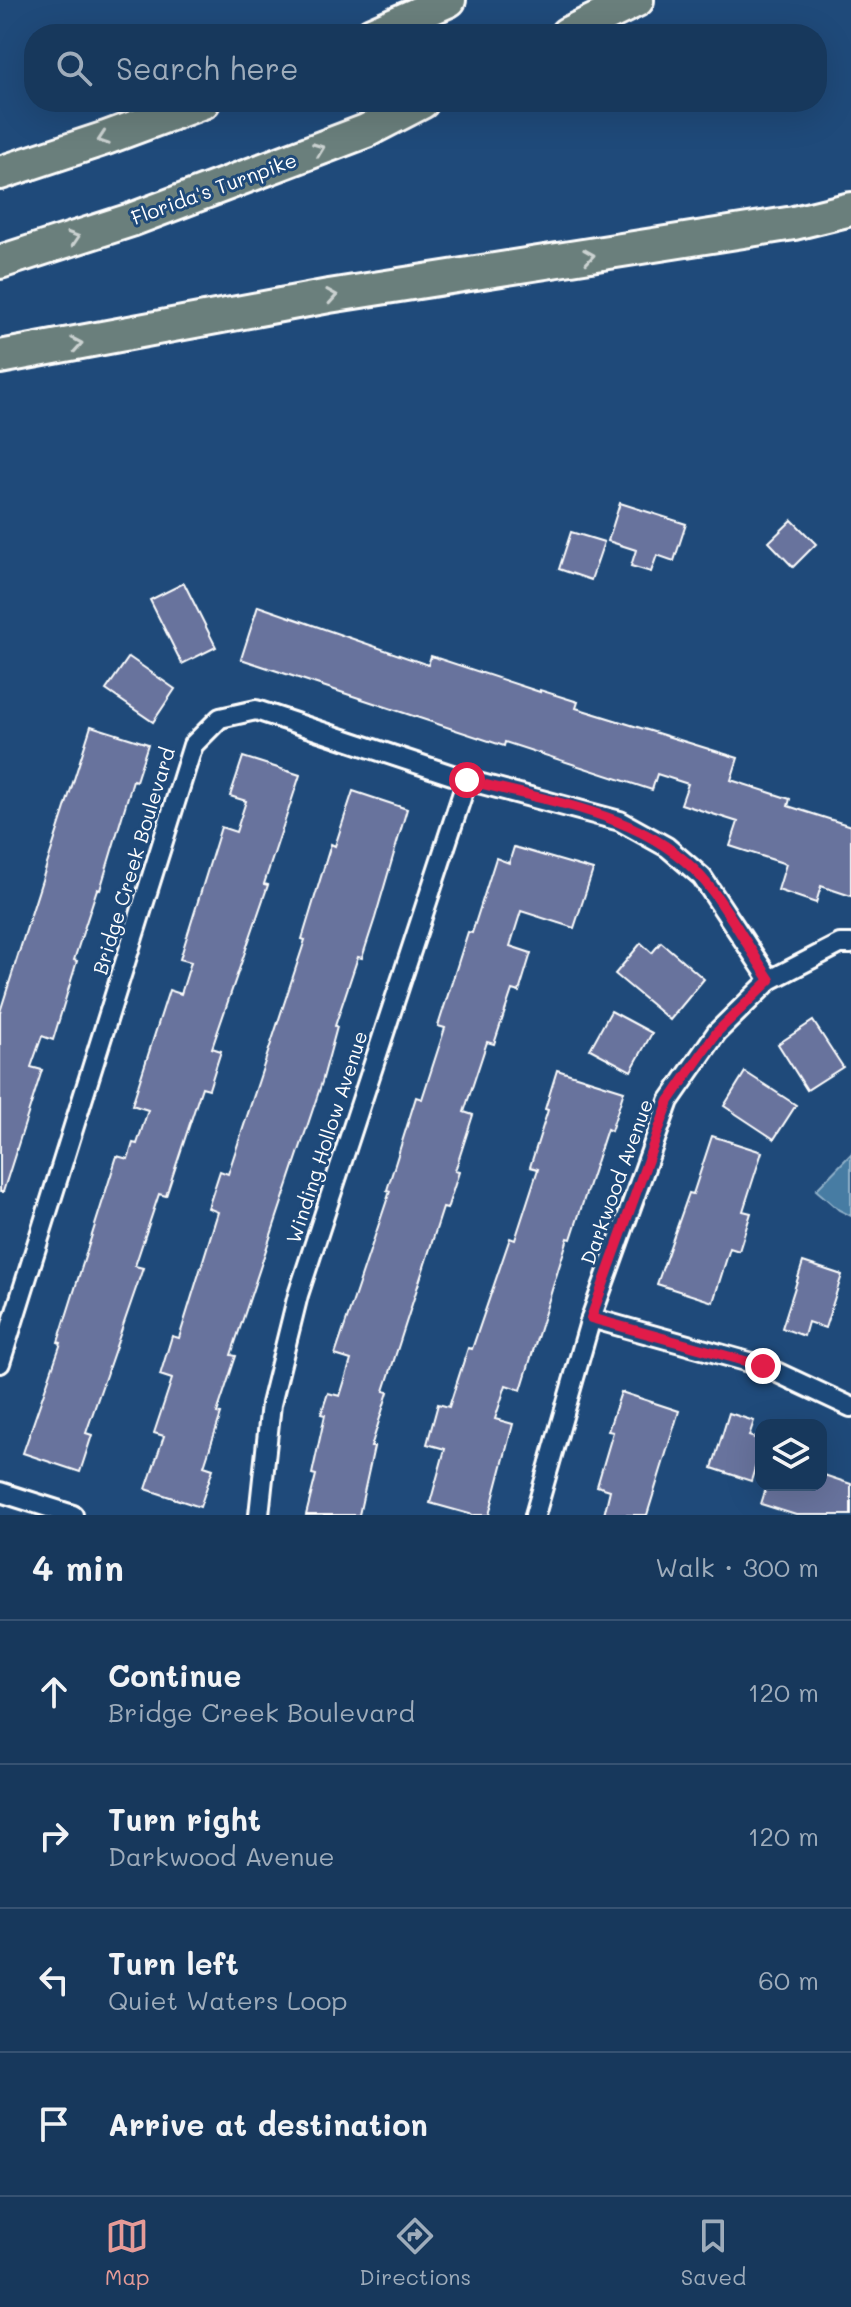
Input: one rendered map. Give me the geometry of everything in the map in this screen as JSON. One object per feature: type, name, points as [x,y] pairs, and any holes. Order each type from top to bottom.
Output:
[{"type":"highway","points":[[395,24],[449,0]]},
{"type":"highway","points":[[588,24],[637,0]]},
{"type":"highway","points":[[0,173],[176,112]]},
{"type":"highway","name":"Florida's Turnpike","points":[[0,262],[131,220],[366,131],[403,112]]},
{"type":"highway","points":[[0,357],[329,296],[780,225],[851,209]]},
{"type":"street","name":"Bridge Creek Boulevard","points":[[0,1363],[193,745],[220,718],[256,710],[467,780],[620,821],[667,847],[702,877],[770,980]]},
{"type":"street","name":"Winding Hollow Avenue","points":[[259,1515],[271,1404],[298,1295],[467,780]]},
{"type":"street","name":"Darkwood Avenue","points":[[535,1515],[591,1318],[669,1101],[717,1032],[770,980],[840,944],[851,944]]},
{"type":"street","points":[[591,1318],[763,1366],[851,1407]]},
{"type":"street","points":[[0,1492],[73,1515]]},
{"type":"water","points":[[851,1154],[851,1216],[816,1190]]},
{"type":"building","points":[[620,503],[686,524],[674,561],[657,555],[651,572],[631,566],[636,550],[608,541]]},
{"type":"building","points":[[792,520],[816,544],[793,567],[769,542]]},
{"type":"building","points":[[571,532],[604,542],[591,580],[559,569]]},
{"type":"building","points":[[184,583],[216,647],[182,664],[150,600]]},
{"type":"building","points":[[258,606],[428,665],[431,656],[578,702],[576,708],[738,758],[731,780],[790,799],[788,806],[851,826],[851,896],[821,886],[816,903],[778,890],[786,864],[730,846],[738,822],[681,804],[688,784],[657,774],[652,790],[505,742],[504,746],[241,659]]},
{"type":"building","points":[[129,657],[175,689],[153,722],[106,690]]},
{"type":"building","points":[[91,726],[148,744],[136,781],[133,780],[100,890],[97,889],[74,960],[77,961],[53,1040],[42,1036],[31,1067],[42,1070],[3,1192],[0,1192],[0,1012]]},
{"type":"building","points":[[243,757],[300,775],[264,884],[268,885],[212,1048],[221,1051],[209,1089],[202,1087],[166,1196],[159,1194],[135,1266],[143,1268],[86,1433],[92,1435],[80,1472],[23,1453],[61,1343],[58,1342],[117,1156],[128,1159],[133,1143],[137,1144],[148,1110],[132,1105],[169,990],[181,994],[191,962],[180,959],[221,827],[236,832],[246,801],[230,796]]},
{"type":"building","points":[[353,791],[407,809],[375,918],[335,1026],[322,1082],[231,1355],[236,1356],[204,1466],[213,1469],[200,1507],[146,1489],[164,1436],[154,1433],[172,1379],[160,1375],[172,1336],[179,1338],[218,1212],[208,1208],[220,1171],[228,1174],[305,940],[302,939],[331,844],[335,846]]},
{"type":"building","points":[[514,847],[593,870],[574,928],[521,911],[510,946],[531,953],[519,992],[512,990],[494,1044],[487,1042],[464,1112],[473,1115],[455,1171],[459,1172],[447,1209],[443,1208],[384,1391],[388,1392],[371,1447],[374,1447],[359,1515],[306,1515],[325,1415],[321,1414],[328,1393],[340,1396],[351,1360],[335,1355],[390,1191],[387,1190],[416,1097],[422,1099],[445,1028],[438,1026],[468,932],[472,933],[496,858],[509,863]]},
{"type":"building","points":[[661,942],[704,979],[670,1020],[615,974],[641,943],[652,953]]},
{"type":"building","points":[[611,1011],[652,1033],[631,1071],[590,1049]]},
{"type":"building","points":[[813,1021],[843,1067],[807,1090],[778,1044]]},
{"type":"building","points":[[557,1070],[624,1091],[611,1131],[607,1129],[571,1239],[568,1238],[521,1390],[506,1385],[495,1419],[513,1424],[489,1515],[473,1515],[430,1503],[445,1449],[427,1444],[438,1404],[449,1407],[510,1238],[515,1240],[538,1169],[530,1167]]},
{"type":"building","points":[[745,1072],[796,1105],[774,1139],[724,1106]]},
{"type":"building","points":[[712,1136],[762,1152],[743,1211],[751,1213],[739,1251],[730,1248],[713,1302],[657,1284]]},
{"type":"building","points":[[803,1262],[842,1275],[825,1328],[808,1322],[804,1336],[782,1328]]},
{"type":"building","points":[[621,1392],[679,1411],[647,1515],[604,1515],[610,1490],[597,1486],[613,1432],[608,1431]]},
{"type":"building","points":[[729,1413],[754,1421],[749,1436],[755,1438],[755,1468],[751,1481],[712,1468]]},
{"type":"building","points":[[827,1476],[851,1484],[851,1515],[796,1515],[761,1504],[765,1491],[827,1491]]},
{"type":"route","points":[[467,780],[620,821],[667,847],[702,877],[770,980],[717,1032],[669,1101],[591,1318],[763,1366]]}]
